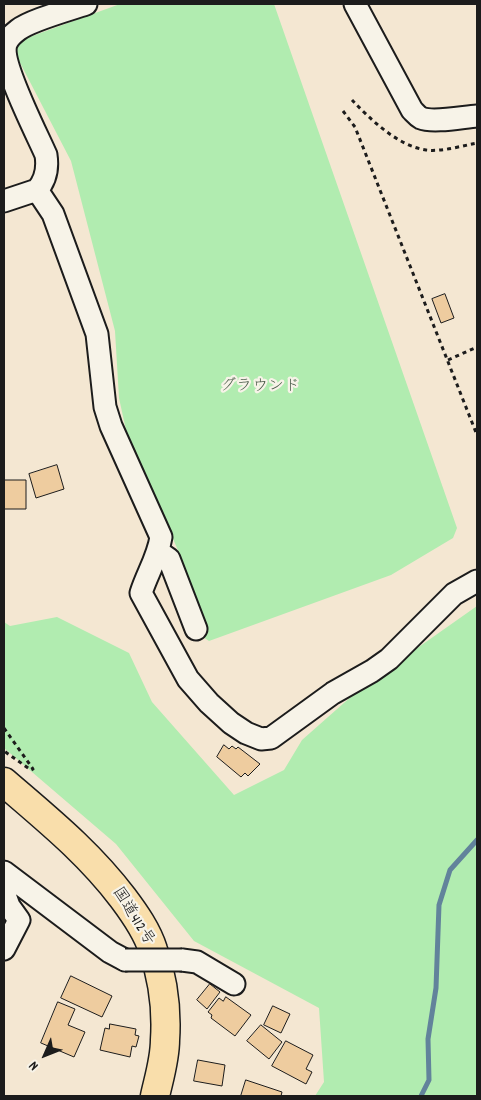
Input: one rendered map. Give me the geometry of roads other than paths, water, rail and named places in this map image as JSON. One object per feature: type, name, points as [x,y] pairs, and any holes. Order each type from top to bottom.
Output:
[{"type":"highway","name":"国道412号","points":[[4,782],[78,846],[105,875],[144,929],[153,950],[161,979],[165,1008],[166,1042],[155,1096]]},
{"type":"street","points":[[4,201],[36,190],[42,185],[47,165],[46,155],[10,72],[6,56],[6,44],[9,38],[19,29],[86,4]]},
{"type":"street","points":[[355,4],[412,110],[417,115],[423,119],[477,116]]},
{"type":"street","points":[[36,190],[53,214],[97,334],[105,407],[111,426],[161,538],[159,552],[147,574],[141,593],[188,679],[209,703],[231,723],[261,740],[271,738],[332,694],[389,659],[454,594],[477,581]]},
{"type":"street","points":[[159,552],[169,560],[196,629]]},
{"type":"street","points":[[4,872],[110,952],[125,960],[182,960],[197,962],[234,984]]},
{"type":"street","points":[[4,892],[9,906],[19,920],[4,949]]},
{"type":"waterway","points":[[421,1096],[429,1080],[428,1039],[436,988],[439,905],[450,870],[477,840]]},
{"type":"park label","name":"グラウンド","points":[[260,388]]}]
